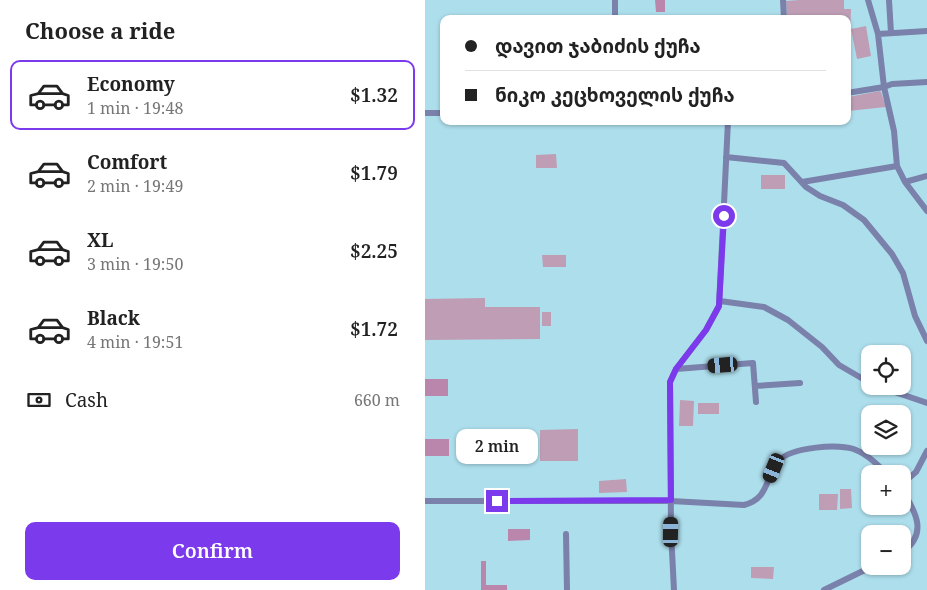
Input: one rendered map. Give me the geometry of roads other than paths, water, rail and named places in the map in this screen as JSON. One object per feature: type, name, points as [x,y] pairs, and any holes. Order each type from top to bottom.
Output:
[{"type":"street","points":[[615,0],[615,15]]},
{"type":"street","points":[[783,0],[784,15]]},
{"type":"street","points":[[868,0],[879,34],[884,87],[894,131],[897,166],[905,182],[927,211]]},
{"type":"street","points":[[889,0],[891,33]]},
{"type":"street","points":[[879,34],[927,31]]},
{"type":"street","points":[[851,92],[892,84],[927,82]]},
{"type":"street","points":[[425,113],[440,113]]},
{"type":"street","points":[[674,590],[671,532],[670,382],[676,369],[706,330],[719,306],[728,125]]},
{"type":"street","points":[[726,157],[784,163],[806,187],[820,196],[843,205],[864,220],[892,254],[903,273],[915,316],[927,341]]},
{"type":"street","points":[[802,182],[897,166]]},
{"type":"street","points":[[905,182],[927,176]]},
{"type":"street","points":[[720,301],[764,307],[788,320],[839,365],[861,378]]},
{"type":"street","points":[[676,369],[753,363],[757,402]]},
{"type":"street","points":[[755,386],[800,383]]},
{"type":"street","points":[[902,395],[927,404]]},
{"type":"street","points":[[425,501],[671,500],[744,505],[760,497],[779,460],[794,451],[808,448],[850,448],[858,450],[877,465]]},
{"type":"street","points":[[911,476],[927,451]]},
{"type":"street","points":[[911,506],[921,525],[920,536],[911,547]]},
{"type":"street","points":[[566,534],[567,590]]},
{"type":"street","points":[[824,590],[861,572]]}]
